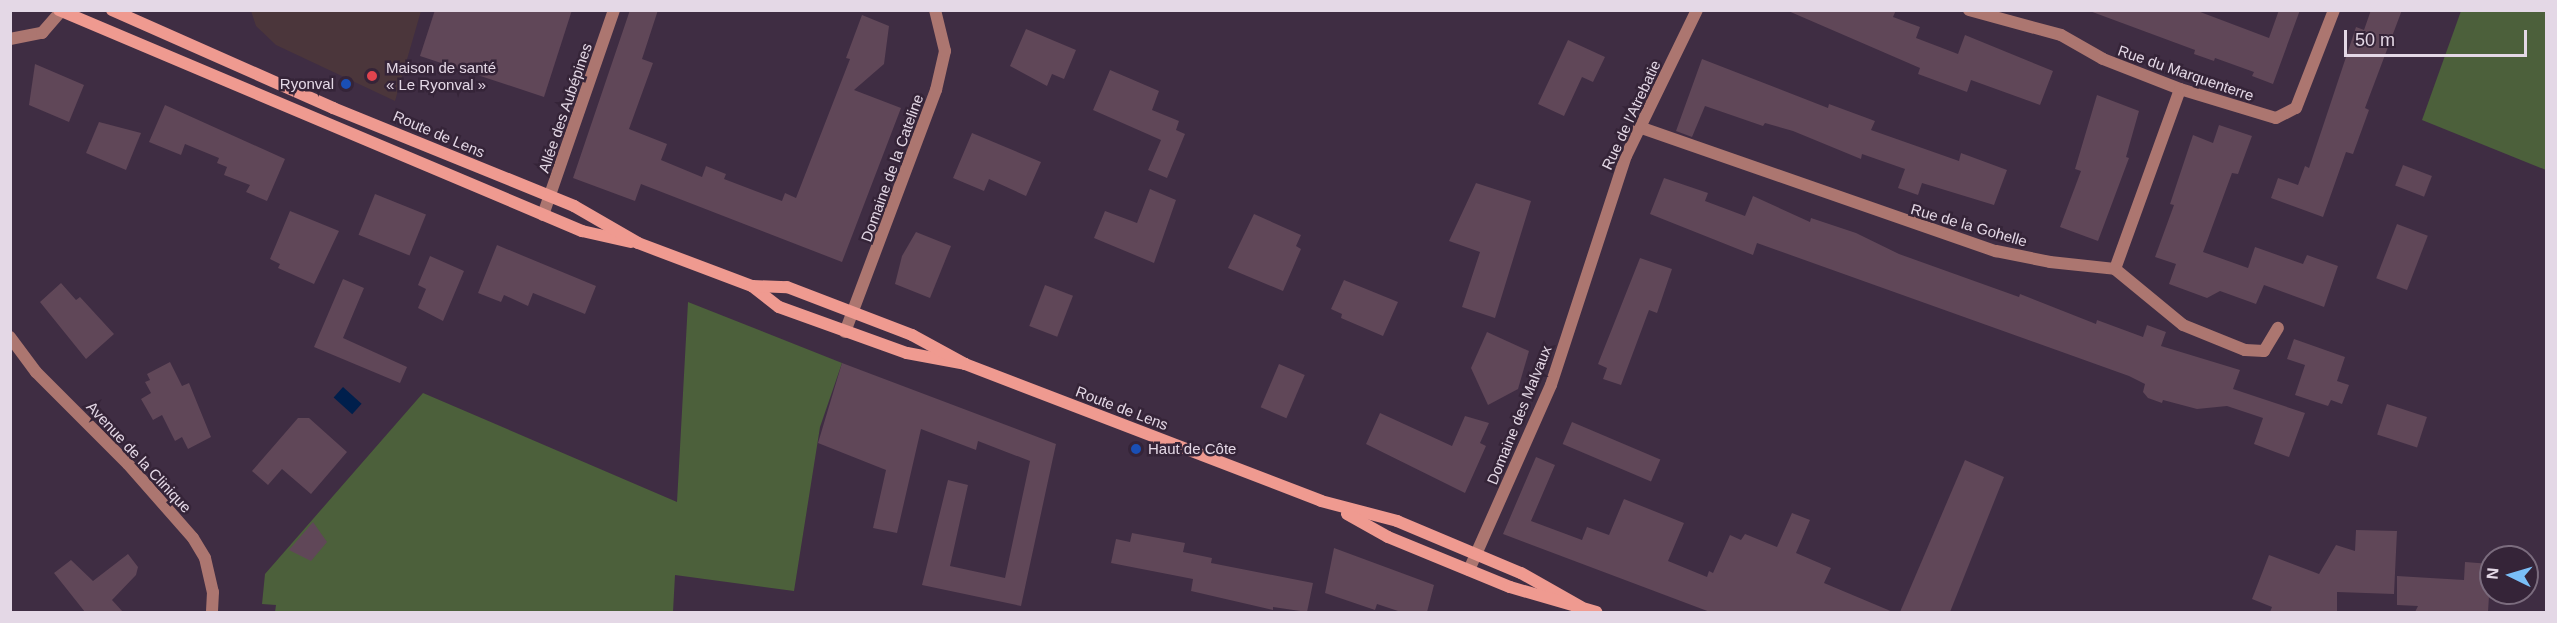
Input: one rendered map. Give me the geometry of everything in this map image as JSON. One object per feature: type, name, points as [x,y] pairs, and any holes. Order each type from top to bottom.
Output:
[{"type":"main road","name":"Route de Lens","points":[[112,10],[333,108],[591,213],[638,243],[752,286],[779,307],[907,353],[965,364]]},
{"type":"main road","points":[[61,11],[582,231],[638,243]]},
{"type":"main road","name":"Route de Lens","points":[[752,286],[787,287],[852,311],[912,335],[965,364],[1334,507],[1388,537],[1510,587],[1596,612]]},
{"type":"main road","name":"Route de Lens","points":[[1334,507],[1397,521],[1477,553],[1581,607]]},
{"type":"street","name":"Allée des Aubépines","points":[[543,215],[614,10]]},
{"type":"street","name":"Domaine de la Cateline","points":[[845,332],[936,90],[945,51],[934,10]]},
{"type":"street","name":"Rue de l'Atrebatie","points":[[1600,234],[1639,127],[1696,10]]},
{"type":"street","name":"Rue du Marquenterre","points":[[1969,10],[2061,35],[2103,59],[2180,89],[2264,116],[2287,115],[2302,96],[2334,10]]},
{"type":"street","points":[[10,39],[42,33],[61,11]]},
{"type":"street","points":[[2180,89],[2115,268],[2183,325],[2245,350],[2264,351],[2278,328]]},
{"type":"street","name":"Rue de la Gohelle","points":[[1639,127],[1996,251],[2050,262],[2115,268]]},
{"type":"street","name":"Domaine des Malvaux","points":[[1469,570],[1551,385],[1600,234]]},
{"type":"street","name":"Avenue de la Clinique","points":[[10,337],[36,372],[128,464],[193,538],[205,558],[213,592],[212,612]]},
{"type":"shaded area","name":"Maison de santé « Le Ryonval »","points":[[251,11],[421,11],[395,101],[276,45],[256,26]]},
{"type":"green space","points":[[2541,10],[2546,12],[2546,170],[2422,120],[2461,11]]},
{"type":"green space","points":[[688,302],[842,363],[820,427],[794,591],[675,575],[673,612],[275,612],[276,605],[262,604],[265,574],[423,393],[677,502]]},
{"type":"water","points":[[343,387],[362,404],[352,414],[334,397]]},
{"type":"building","points":[[435,10],[572,10],[544,97],[420,56]]},
{"type":"building","points":[[630,10],[658,10],[642,59],[653,63],[629,129],[667,144],[661,160],[702,177],[706,166],[726,174],[724,179],[782,201],[785,193],[796,198],[850,59],[846,58],[862,15],[889,26],[884,64],[854,90],[901,108],[842,262],[641,184],[635,201],[573,178]]},
{"type":"building","points":[[1786,10],[1896,10],[1893,17],[1920,27],[1916,38],[1958,54],[1965,35],[2053,71],[2040,105],[1971,80],[1967,92],[1918,74],[1920,68]]},
{"type":"building","points":[[2087,10],[2195,10],[2269,38],[2279,10],[2300,10],[2273,84],[2252,76],[2254,72],[2215,58],[2214,61],[2194,54],[2195,50]]},
{"type":"building","points":[[2371,10],[2402,10],[2365,108],[2369,110],[2353,154],[2346,152],[2323,217],[2271,198],[2278,178],[2298,185],[2305,166],[2309,168],[2356,27],[2364,30]]},
{"type":"building","points":[[1026,29],[1076,50],[1064,79],[1052,74],[1047,86],[1010,66]]},
{"type":"building","points":[[1568,40],[1605,57],[1593,82],[1582,77],[1564,116],[1538,104]]},
{"type":"building","points":[[1702,59],[1828,108],[1829,104],[1875,121],[1871,130],[1959,161],[1961,153],[2007,170],[1994,205],[1922,183],[1918,195],[1898,188],[1905,169],[1862,154],[1861,159],[1793,131],[1765,123],[1763,126],[1705,106],[1692,137],[1676,131]]},
{"type":"building","points":[[35,64],[84,85],[69,122],[29,105]]},
{"type":"building","points":[[1110,70],[1159,91],[1152,110],[1179,121],[1176,130],[1185,134],[1167,178],[1148,170],[1161,140],[1093,110]]},
{"type":"building","points":[[2097,95],[2139,111],[2126,157],[2129,158],[2098,241],[2060,227],[2081,171],[2075,169]]},
{"type":"building","points":[[165,105],[285,159],[267,201],[246,192],[250,185],[224,175],[227,167],[217,163],[219,158],[185,144],[181,155],[149,142]]},
{"type":"building","points":[[99,122],[141,133],[126,170],[86,153]]},
{"type":"building","points":[[2219,125],[2252,136],[2238,174],[2232,173],[2203,252],[2248,268],[2255,247],[2303,264],[2307,255],[2338,266],[2324,307],[2264,285],[2256,304],[2220,291],[2207,298],[2169,284],[2176,264],[2155,257],[2174,205],[2170,204],[2193,135],[2213,143]]},
{"type":"building","points":[[972,133],[1041,162],[1026,196],[989,179],[984,191],[953,178]]},
{"type":"building","points":[[2403,165],[2432,176],[2424,197],[2395,186]]},
{"type":"building","points":[[1664,178],[1708,193],[1705,201],[1745,216],[1753,196],[1810,222],[1811,218],[1856,233],[1899,254],[2019,297],[2020,294],[2096,324],[2097,320],[2143,337],[2147,325],[2166,332],[2161,346],[2240,370],[2233,389],[2305,413],[2289,457],[2254,444],[2263,418],[2227,406],[2197,409],[2163,400],[2162,403],[2148,398],[2143,392],[2145,384],[2129,376],[1757,243],[1753,255],[1650,214]]},
{"type":"building","points":[[1476,183],[1531,201],[1495,318],[1462,307],[1480,252],[1449,241]]},
{"type":"building","points":[[1150,189],[1176,200],[1154,263],[1094,238],[1105,211],[1137,223]]},
{"type":"building","points":[[375,194],[426,215],[410,255],[359,235]]},
{"type":"building","points":[[290,211],[339,231],[314,284],[278,268],[280,264],[270,259]]},
{"type":"building","points":[[1254,214],[1301,235],[1296,246],[1301,249],[1283,291],[1228,268]]},
{"type":"building","points":[[2397,224],[2428,236],[2407,290],[2376,278]]},
{"type":"building","points":[[916,232],[951,246],[930,298],[895,284],[902,256]]},
{"type":"building","points":[[497,245],[596,286],[585,314],[533,293],[528,306],[504,295],[501,302],[478,293]]},
{"type":"building","points":[[430,256],[464,271],[443,321],[418,308],[426,289],[418,285]]},
{"type":"building","points":[[1640,258],[1672,269],[1657,313],[1649,310],[1621,385],[1603,379],[1607,368],[1598,364]]},
{"type":"building","points":[[343,279],[364,288],[343,338],[407,367],[400,383],[314,347]]},
{"type":"building","points":[[1344,280],[1398,302],[1383,336],[1341,318],[1342,314],[1331,309]]},
{"type":"building","points":[[61,283],[76,300],[80,297],[114,334],[86,359],[40,302]]},
{"type":"building","points":[[1045,285],[1073,296],[1057,337],[1029,326]]},
{"type":"building","points":[[1487,332],[1529,351],[1518,389],[1488,405],[1471,368]]},
{"type":"building","points":[[2294,339],[2345,357],[2337,381],[2349,385],[2342,404],[2331,400],[2328,406],[2295,395],[2305,365],[2287,359]]},
{"type":"building","points":[[170,362],[182,386],[189,383],[211,437],[188,449],[182,437],[175,441],[162,415],[153,420],[141,399],[151,393],[145,382],[150,380],[147,374]]},
{"type":"building","points":[[842,363],[1056,444],[1021,606],[922,585],[948,480],[968,485],[950,566],[1005,578],[1030,461],[978,441],[976,450],[921,429],[897,533],[873,528],[886,470],[818,443]]},
{"type":"building","points":[[1279,364],[1305,375],[1286,418],[1261,407]]},
{"type":"building","points":[[2387,404],[2427,417],[2417,447],[2377,434]]},
{"type":"building","points":[[1380,413],[1452,446],[1465,416],[1489,423],[1480,443],[1486,446],[1465,493],[1366,444]]},
{"type":"building","points":[[298,418],[309,418],[347,452],[311,494],[282,469],[268,485],[252,471]]},
{"type":"building","points":[[1572,422],[1660,460],[1651,482],[1563,444]]},
{"type":"building","points":[[1536,457],[1555,465],[1531,521],[1582,540],[1587,527],[1609,535],[1624,499],[1684,523],[1668,561],[1707,577],[1709,571],[1713,573],[1730,535],[1741,540],[1745,534],[1777,547],[1792,513],[1810,520],[1796,553],[1831,568],[1824,583],[1893,612],[1710,612],[1503,534]]},
{"type":"building","points":[[1965,460],[2004,477],[1950,612],[1900,612]]},
{"type":"building","points":[[313,522],[327,542],[311,561],[289,550]]},
{"type":"building","points":[[2356,530],[2397,531],[2394,594],[2337,592],[2337,612],[2270,612],[2272,607],[2252,599],[2269,555],[2319,574],[2336,545],[2355,551]]},
{"type":"building","points":[[1132,533],[1185,543],[1183,552],[1212,558],[1211,563],[1313,583],[1307,612],[1273,607],[1273,610],[1191,591],[1193,579],[1111,563],[1116,539],[1130,542]]},
{"type":"building","points":[[1334,548],[1434,585],[1427,612],[1401,612],[1377,604],[1375,610],[1325,593]]},
{"type":"building","points":[[128,554],[138,567],[136,575],[112,600],[123,612],[85,612],[54,573],[71,560],[93,581]]},
{"type":"building","points":[[2465,562],[2479,563],[2479,605],[2488,605],[2488,612],[2415,612],[2418,606],[2397,605],[2397,576],[2464,580]]},
{"type":"place","name":"Maison de santé « Le Ryonval »","points":[[372,76]]},
{"type":"place","name":"Ryonval","points":[[346,84]]},
{"type":"place","name":"Haut de Côte","points":[[1136,449]]}]
